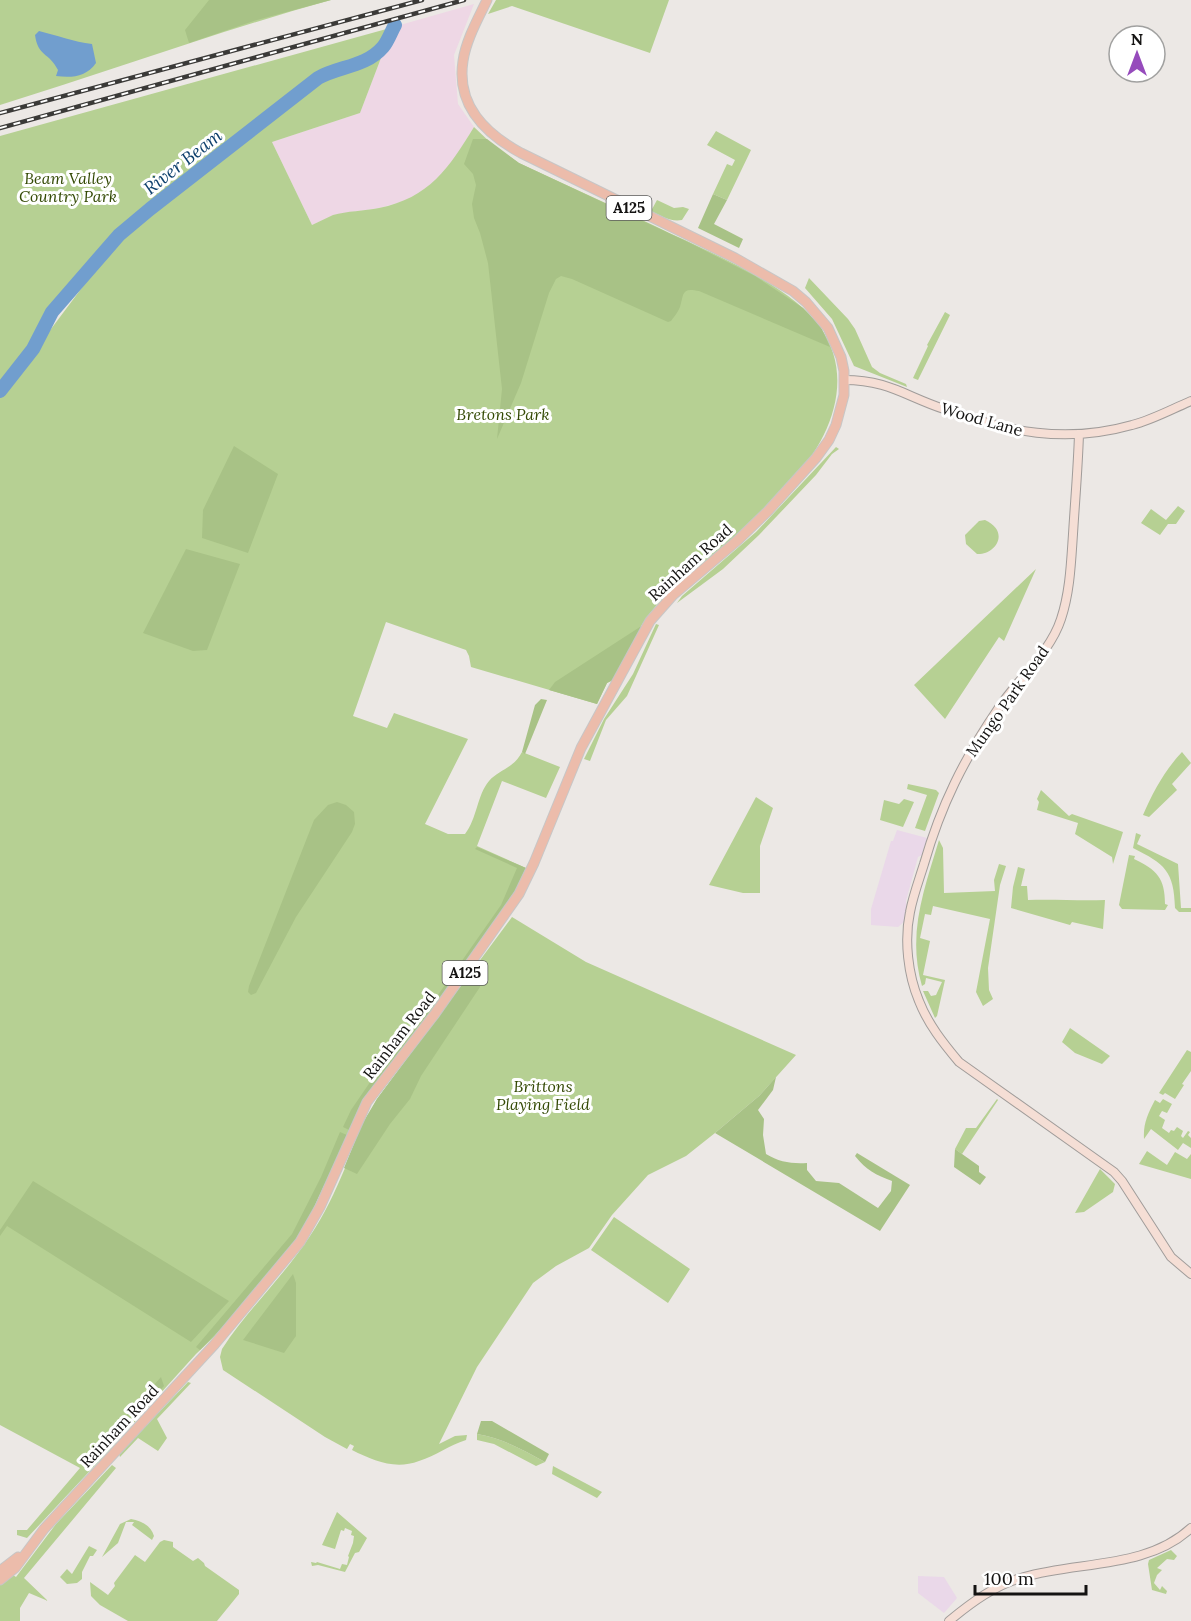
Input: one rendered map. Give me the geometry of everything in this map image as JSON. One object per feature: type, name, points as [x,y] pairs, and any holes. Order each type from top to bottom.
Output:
[{"type":"main road","name":"A125","points":[[487,0],[468,43],[463,61],[463,77],[469,104],[489,132],[521,153],[729,256],[793,291],[818,314],[828,328],[841,357],[844,375]]},
{"type":"main road","name":"Rainham Road","points":[[0,1580],[15,1568],[29,1548],[222,1337],[300,1242],[320,1207],[367,1102],[445,1001],[519,894],[582,748],[650,621],[673,595],[738,540],[768,511],[816,458],[836,425],[842,403],[844,375]]},
{"type":"main road","name":"Rainham Road","points":[[0,1571],[29,1548]]},
{"type":"street","name":"Wood Lane","points":[[844,375],[875,382],[913,395],[942,409],[993,426],[1033,434],[1079,434],[1132,425],[1191,401]]},
{"type":"street","name":"Mungo Park Road","points":[[1079,434],[1069,585],[1060,621],[1037,661],[984,729],[950,789],[931,840],[910,912],[907,932],[908,955],[918,1000],[939,1039],[959,1062],[1114,1172],[1171,1257],[1191,1274]]},
{"type":"street","points":[[949,1621],[982,1595],[1008,1582],[1047,1571],[1141,1556],[1171,1543],[1191,1528]]},
{"type":"shaded area","points":[[474,4],[454,55],[458,104],[474,127],[452,163],[432,185],[405,201],[379,208],[334,215],[312,225],[272,142],[360,113],[381,58],[394,42],[400,25]]},
{"type":"shaded area","points":[[897,830],[927,838],[922,855],[918,857],[906,901],[905,921],[898,927],[871,925],[871,909],[891,841]]},
{"type":"shaded area","points":[[918,1576],[944,1577],[957,1598],[944,1613],[918,1593]]},
{"type":"green space","points":[[0,0],[331,0],[0,105]]},
{"type":"green space","points":[[209,0],[331,0],[257,20],[189,43],[185,30]]},
{"type":"green space","points":[[496,0],[669,0],[650,53],[512,6],[488,14]]},
{"type":"green space","name":"Beam Valley Country Park","points":[[390,28],[380,48],[368,58],[318,74],[182,179],[102,247],[64,291],[17,365],[0,384],[0,136]]},
{"type":"green space","name":"Bretons Park","points":[[381,58],[360,113],[272,142],[312,225],[333,215],[379,208],[411,197],[424,189],[446,168],[474,127],[494,146],[519,163],[720,257],[789,296],[807,311],[820,327],[831,347],[836,368],[837,388],[834,409],[816,449],[790,483],[727,544],[670,591],[649,614],[613,680],[607,683],[597,704],[471,667],[466,650],[386,622],[353,716],[387,728],[394,713],[468,739],[425,824],[448,834],[465,834],[489,781],[515,762],[522,752],[560,767],[546,798],[502,781],[477,846],[526,868],[431,1013],[371,1089],[355,1117],[333,1168],[297,1238],[214,1337],[27,1538],[17,1535],[17,1530],[27,1530],[80,1468],[0,1425],[0,397],[114,245],[222,156],[328,78]]},
{"type":"green space","points":[[716,131],[751,150],[727,200],[713,194],[727,164],[732,166],[735,160],[707,145]]},
{"type":"green space","points":[[473,139],[487,139],[519,163],[755,276],[803,308],[821,327],[830,347],[699,291],[689,290],[684,293],[678,311],[668,322],[561,276],[556,279],[549,293],[521,383],[497,439],[502,389],[488,263],[474,218],[472,204],[476,185],[473,174],[464,164]]},
{"type":"green space","points":[[713,194],[727,200],[714,224],[743,239],[739,248],[698,228]]},
{"type":"green space","points":[[657,200],[674,208],[689,209],[682,220],[662,217],[651,211]]},
{"type":"green space","points":[[809,278],[848,319],[872,367],[906,384],[907,387],[854,366],[832,319],[805,288]]},
{"type":"green space","points":[[945,312],[950,315],[918,380],[913,378],[927,345]]},
{"type":"green space","points":[[234,446],[278,474],[248,553],[202,538],[203,510]]},
{"type":"green space","points":[[836,447],[839,449],[759,535],[723,569],[677,603],[682,596],[756,532]]},
{"type":"green space","points":[[1178,506],[1185,511],[1176,524],[1168,524],[1160,535],[1141,523],[1151,509],[1166,520]]},
{"type":"green space","points":[[985,520],[993,525],[999,536],[990,551],[977,554],[966,544],[965,535],[979,521]]},
{"type":"green space","points":[[186,549],[240,564],[207,650],[193,651],[143,633]]},
{"type":"green space","points":[[1036,569],[1004,641],[999,637],[945,719],[914,685]]},
{"type":"green space","points":[[656,624],[659,625],[627,696],[606,720],[590,761],[584,759],[604,719],[633,674]]},
{"type":"green space","points":[[643,625],[613,680],[607,683],[597,704],[549,690],[555,682]]},
{"type":"green space","points":[[541,699],[547,700],[525,754],[522,752],[535,705]]},
{"type":"green space","points":[[1182,752],[1191,763],[1172,784],[1177,790],[1149,817],[1143,815],[1160,782]]},
{"type":"green space","points":[[908,784],[936,790],[939,793],[925,831],[915,828],[927,795],[907,789]]},
{"type":"green space","points":[[1041,790],[1069,816],[1072,814],[1123,832],[1113,864],[1112,857],[1075,834],[1078,823],[1037,810],[1039,802],[1037,799]]},
{"type":"green space","points":[[756,797],[773,808],[760,846],[760,893],[743,893],[709,885]]},
{"type":"green space","points":[[904,799],[914,802],[903,827],[880,820],[884,800],[899,804]]},
{"type":"green space","points":[[337,802],[346,805],[354,812],[355,824],[352,832],[296,917],[256,993],[251,995],[248,992],[249,986],[314,820],[328,805]]},
{"type":"green space","points":[[1136,833],[1141,835],[1137,844],[1178,864],[1181,908],[1191,908],[1191,912],[1179,912],[1175,908],[1173,885],[1166,870],[1153,859],[1133,848]]},
{"type":"green space","points":[[939,840],[943,848],[944,893],[995,891],[994,880],[999,864],[1006,866],[1000,885],[988,968],[989,990],[993,999],[983,1006],[976,992],[990,919],[933,906],[931,915],[925,914],[920,938],[930,941],[923,975],[945,980],[935,1018],[923,991],[928,991],[931,996],[936,995],[942,982],[926,978],[922,986],[916,948],[919,912]]},
{"type":"green space","points":[[477,847],[526,868],[508,906],[431,1013],[371,1089],[349,1130],[343,1127],[351,1110],[377,1072],[426,1012],[501,905],[517,868],[475,849]]},
{"type":"green space","points":[[1129,855],[1135,856],[1134,859],[1149,867],[1158,876],[1165,895],[1165,904],[1168,905],[1165,910],[1122,909],[1119,905]]},
{"type":"green space","points":[[1018,867],[1025,869],[1021,886],[1027,886],[1028,900],[1105,900],[1103,929],[1072,922],[1070,925],[1011,908]]},
{"type":"green space","name":"Brittons Playing Field","points":[[512,917],[586,962],[796,1055],[759,1096],[715,1133],[686,1156],[648,1175],[612,1215],[589,1248],[556,1266],[533,1283],[477,1367],[439,1444],[455,1436],[467,1435],[466,1440],[410,1464],[385,1463],[352,1450],[354,1446],[350,1444],[347,1449],[325,1437],[223,1370],[220,1357],[222,1349],[232,1334],[300,1251],[320,1220],[377,1099]]},
{"type":"green space","points":[[478,963],[480,987],[421,1076],[410,1099],[390,1124],[357,1174],[344,1168],[362,1124],[377,1099]]},
{"type":"green space","points":[[1070,1028],[1110,1056],[1102,1064],[1075,1053],[1062,1042]]},
{"type":"green space","points":[[1187,1050],[1191,1052],[1191,1071],[1175,1099],[1165,1093],[1163,1095],[1159,1093]]},
{"type":"green space","points":[[776,1077],[773,1090],[758,1110],[764,1119],[763,1135],[766,1154],[786,1162],[807,1163],[807,1170],[816,1181],[839,1183],[878,1208],[891,1191],[892,1181],[867,1168],[855,1156],[857,1153],[910,1185],[880,1231],[715,1133],[759,1096]]},
{"type":"green space","points":[[997,1099],[962,1154],[955,1149],[966,1128],[976,1128]]},
{"type":"green space","points":[[1163,1099],[1172,1104],[1167,1113],[1162,1111],[1159,1116],[1165,1120],[1162,1128],[1169,1133],[1177,1127],[1183,1131],[1181,1136],[1183,1138],[1188,1131],[1190,1132],[1188,1135],[1191,1138],[1191,1148],[1183,1143],[1178,1150],[1151,1129],[1144,1139],[1145,1123],[1150,1109],[1155,1100],[1160,1103]]},
{"type":"green space","points":[[340,1132],[347,1135],[311,1214],[297,1238],[232,1317],[200,1350],[196,1347],[292,1234],[321,1177]]},
{"type":"green space","points":[[955,1149],[979,1166],[979,1172],[986,1177],[980,1185],[954,1167]]},
{"type":"green space","points":[[1147,1151],[1167,1165],[1175,1152],[1187,1159],[1191,1154],[1191,1179],[1139,1164]]},
{"type":"green space","points":[[1100,1169],[1115,1184],[1113,1192],[1084,1212],[1075,1213]]},
{"type":"green space","points":[[33,1181],[229,1301],[191,1342],[7,1226],[0,1236],[0,1230]]},
{"type":"green space","points":[[614,1217],[690,1269],[668,1303],[591,1250]]},
{"type":"green space","points":[[293,1274],[296,1283],[296,1336],[284,1353],[243,1340]]},
{"type":"green space","points":[[161,1377],[164,1386],[126,1427],[118,1425]]},
{"type":"green space","points":[[188,1382],[191,1383],[157,1419],[167,1438],[158,1451],[138,1438],[120,1457],[119,1454]]},
{"type":"green space","points":[[481,1421],[492,1421],[549,1454],[545,1462],[504,1441],[477,1434]]},
{"type":"green space","points":[[477,1434],[504,1441],[545,1462],[536,1466],[494,1444],[477,1440]]},
{"type":"green space","points":[[112,1465],[116,1468],[24,1578],[48,1601],[29,1593],[20,1608],[20,1621],[0,1621],[0,1585],[13,1575],[16,1577],[56,1524]]},
{"type":"green space","points":[[553,1466],[602,1492],[597,1498],[552,1474]]},
{"type":"green space","points":[[337,1512],[367,1538],[359,1552],[355,1553],[345,1572],[318,1565],[312,1566],[311,1562],[340,1569],[342,1564],[347,1565],[353,1543],[352,1531],[345,1528],[344,1531],[341,1530],[335,1549],[322,1545]]},
{"type":"green space","points":[[131,1519],[148,1526],[153,1532],[152,1540],[132,1525],[134,1522],[126,1522],[118,1543],[102,1557],[120,1524]]},
{"type":"green space","points":[[164,1540],[173,1542],[173,1547],[193,1561],[198,1558],[205,1566],[239,1590],[239,1594],[217,1621],[128,1621],[100,1605],[91,1596],[90,1582],[108,1595],[135,1555],[145,1562]]},
{"type":"green space","points":[[89,1546],[97,1550],[93,1556],[90,1556],[82,1572],[82,1579],[77,1583],[67,1584],[60,1577],[67,1569],[72,1574]]},
{"type":"green space","points":[[1171,1550],[1177,1556],[1174,1560],[1167,1559],[1157,1568],[1162,1570],[1154,1583],[1160,1590],[1162,1586],[1167,1591],[1166,1594],[1152,1590],[1149,1560]]},
{"type":"water","points":[[39,31],[92,44],[96,63],[88,71],[78,76],[56,76],[58,70],[55,64],[41,51],[36,42],[35,35]]},
{"type":"waterway","name":"River Beam","points":[[0,391],[33,349],[52,312],[119,235],[318,78],[369,59],[376,54],[385,45],[395,25]]},
{"type":"railway","points":[[0,113],[422,0]]},
{"type":"railway","points":[[0,128],[464,0]]}]
